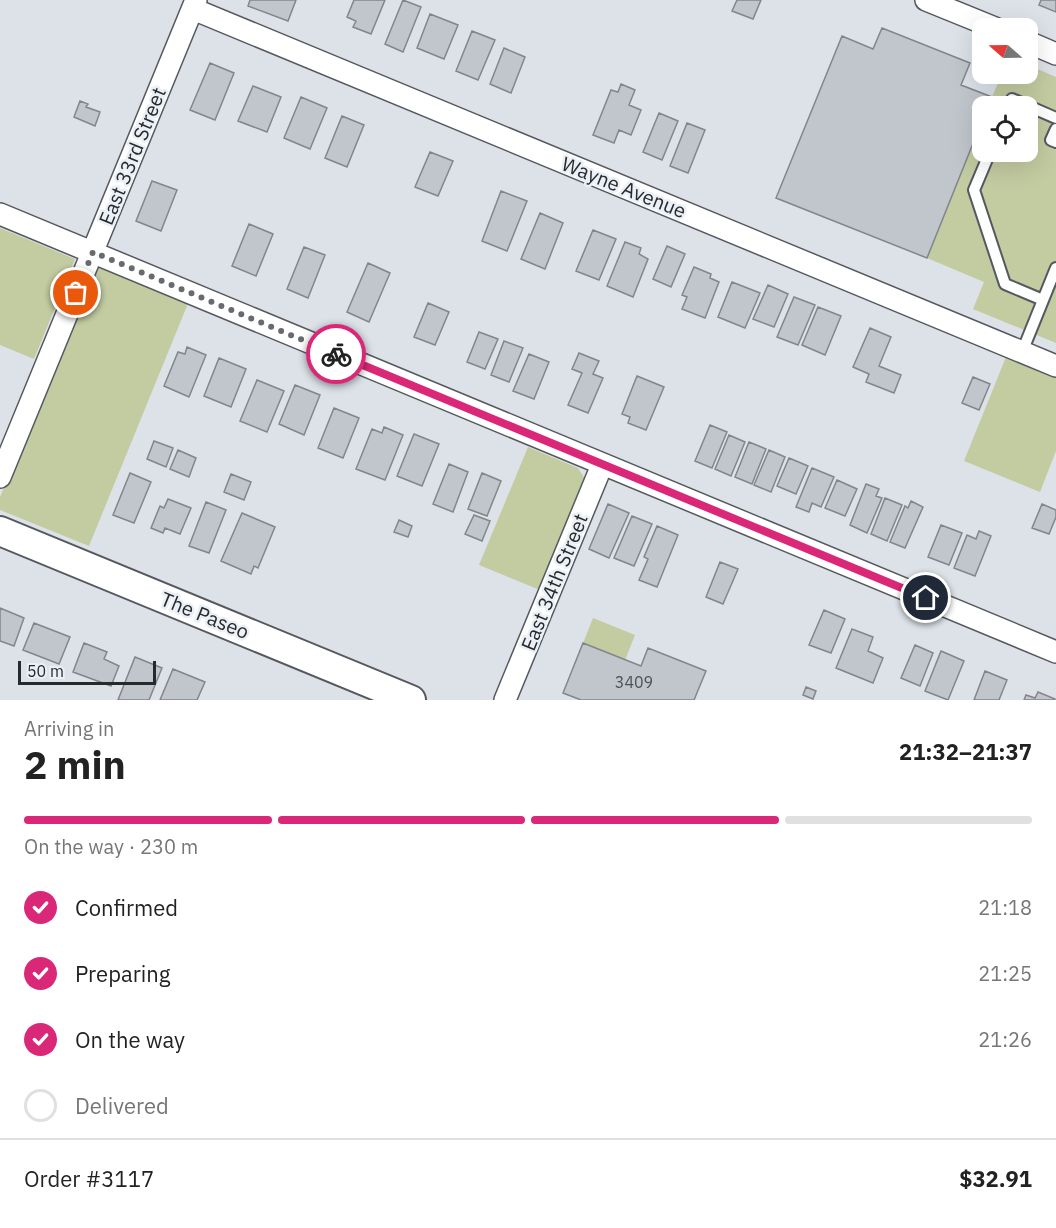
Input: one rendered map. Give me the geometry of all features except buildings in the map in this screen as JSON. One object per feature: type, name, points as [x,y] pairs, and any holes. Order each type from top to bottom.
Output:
[{"type":"main road","name":"The Paseo","points":[[0,531],[411,700]]},
{"type":"street","points":[[927,0],[972,19]]},
{"type":"street","name":"East 33rd Street","points":[[0,477],[194,4]]},
{"type":"street","name":"Wayne Avenue","points":[[194,4],[1056,366]]},
{"type":"street","points":[[1038,46],[1056,54]]},
{"type":"street","points":[[0,214],[1056,652]]},
{"type":"street","name":"East 34th Street","points":[[505,700],[602,465]]},
{"type":"lane","points":[[1038,110],[1056,118]]},
{"type":"lane","points":[[1056,129],[1052,140],[1056,142]]},
{"type":"lane","points":[[986,162],[974,190],[1005,284],[1043,300]]},
{"type":"lane","points":[[1022,352],[1056,268]]},
{"type":"green space","points":[[1038,69],[1056,77],[1056,343],[973,309],[984,282],[927,258],[972,146],[972,162],[1038,162],[1038,96],[992,96],[998,84],[1038,84]]},
{"type":"green space","points":[[0,228],[75,259],[34,359],[0,345]]},
{"type":"green space","points":[[97,263],[189,301],[89,546],[0,510],[0,497]]},
{"type":"green space","points":[[1006,357],[1056,377],[1056,451],[1040,492],[964,461]]},
{"type":"green space","points":[[528,447],[578,468],[585,479],[540,590],[479,565]]},
{"type":"green space","points":[[593,618],[635,635],[625,660],[583,643]]},
{"type":"way so far","points":[[76,293],[93,252],[336,354]]},
{"type":"route","points":[[336,354],[926,598]]}]
